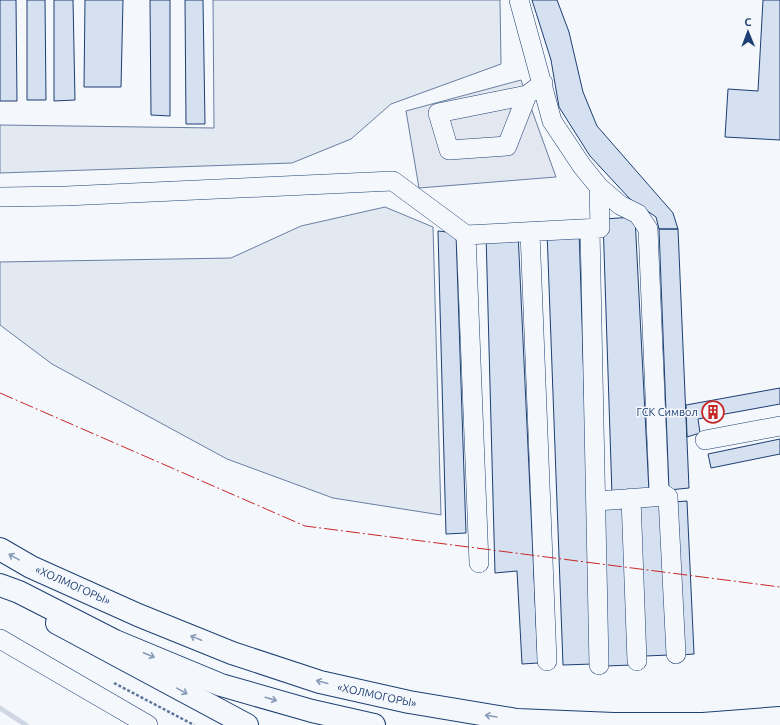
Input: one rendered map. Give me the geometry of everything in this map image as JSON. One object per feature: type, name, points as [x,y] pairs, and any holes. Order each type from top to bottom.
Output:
[{"type":"main road","name":"«ХОЛМОГОРЫ»","points":[[0,549],[31,567],[146,618],[232,653],[320,682],[409,702],[517,720],[614,724],[703,724],[780,718]]},
{"type":"main road","points":[[0,585],[19,592],[115,641],[222,685],[312,711],[374,725]]},
{"type":"main road","points":[[0,592],[247,725]]},
{"type":"main road","points":[[703,724],[780,710]]},
{"type":"street","points":[[518,0],[543,83],[552,121],[582,166],[599,187],[620,205],[638,214],[648,229],[659,491],[668,497],[676,654]]},
{"type":"street","points":[[527,95],[507,146],[449,150],[438,113],[527,95],[543,83]]},
{"type":"street","points":[[0,197],[74,196],[393,181],[466,235],[600,228],[599,187]]},
{"type":"street","points":[[590,229],[597,501],[599,665]]},
{"type":"street","points":[[530,232],[547,661]]},
{"type":"street","points":[[466,235],[479,563]]},
{"type":"street","points":[[705,440],[780,426]]},
{"type":"street","points":[[597,501],[666,496]]},
{"type":"street","points":[[631,498],[637,661]]},
{"type":"street","points":[[0,639],[148,725]]},
{"type":"shaded area","points":[[213,0],[500,0],[501,64],[391,104],[351,139],[292,163],[0,173],[0,125],[214,128]]},
{"type":"shaded area","points":[[521,80],[556,177],[419,188],[406,111]]},
{"type":"shaded area","points":[[385,207],[433,227],[441,515],[333,498],[227,459],[52,364],[0,325],[0,262],[231,258],[301,226]]},
{"type":"building","points":[[0,0],[16,0],[17,101],[0,101]]},
{"type":"building","points":[[27,0],[45,0],[46,100],[27,100]]},
{"type":"building","points":[[54,0],[73,0],[75,100],[54,101]]},
{"type":"building","points":[[85,0],[123,0],[121,87],[84,87]]},
{"type":"building","points":[[150,0],[170,0],[170,116],[151,115]]},
{"type":"building","points":[[185,0],[203,0],[205,124],[186,124]]},
{"type":"building","points":[[532,0],[557,0],[569,32],[583,92],[597,126],[673,213],[678,229],[659,229],[656,217],[630,199],[590,156],[559,107],[551,60]]},
{"type":"building","points":[[763,0],[780,0],[780,140],[725,137],[728,89],[758,91]]},
{"type":"building","points":[[635,217],[649,492],[612,495],[603,219]]},
{"type":"building","points":[[579,229],[593,664],[563,665],[547,231]]},
{"type":"building","points":[[659,229],[678,229],[689,488],[669,490]]},
{"type":"building","points":[[438,231],[456,233],[466,533],[446,534]]},
{"type":"building","points":[[518,232],[538,663],[522,664],[517,571],[495,573],[486,234]]},
{"type":"building","name":"ГСК Символ","points":[[780,388],[780,404],[698,419],[700,433],[687,437],[686,405]]},
{"type":"building","points":[[780,439],[780,454],[711,468],[708,454]]},
{"type":"building","points":[[662,501],[670,655],[645,656],[637,502]]},
{"type":"building","points":[[687,501],[694,654],[680,655],[674,502]]},
{"type":"building","points":[[624,504],[632,665],[606,666],[598,506]]},
{"type":"waterway","points":[[0,708],[26,725]]},
{"type":"power","points":[[0,393],[305,526],[780,587]]},
{"type":"place","name":"ГСК Символ","points":[[713,412]]}]
